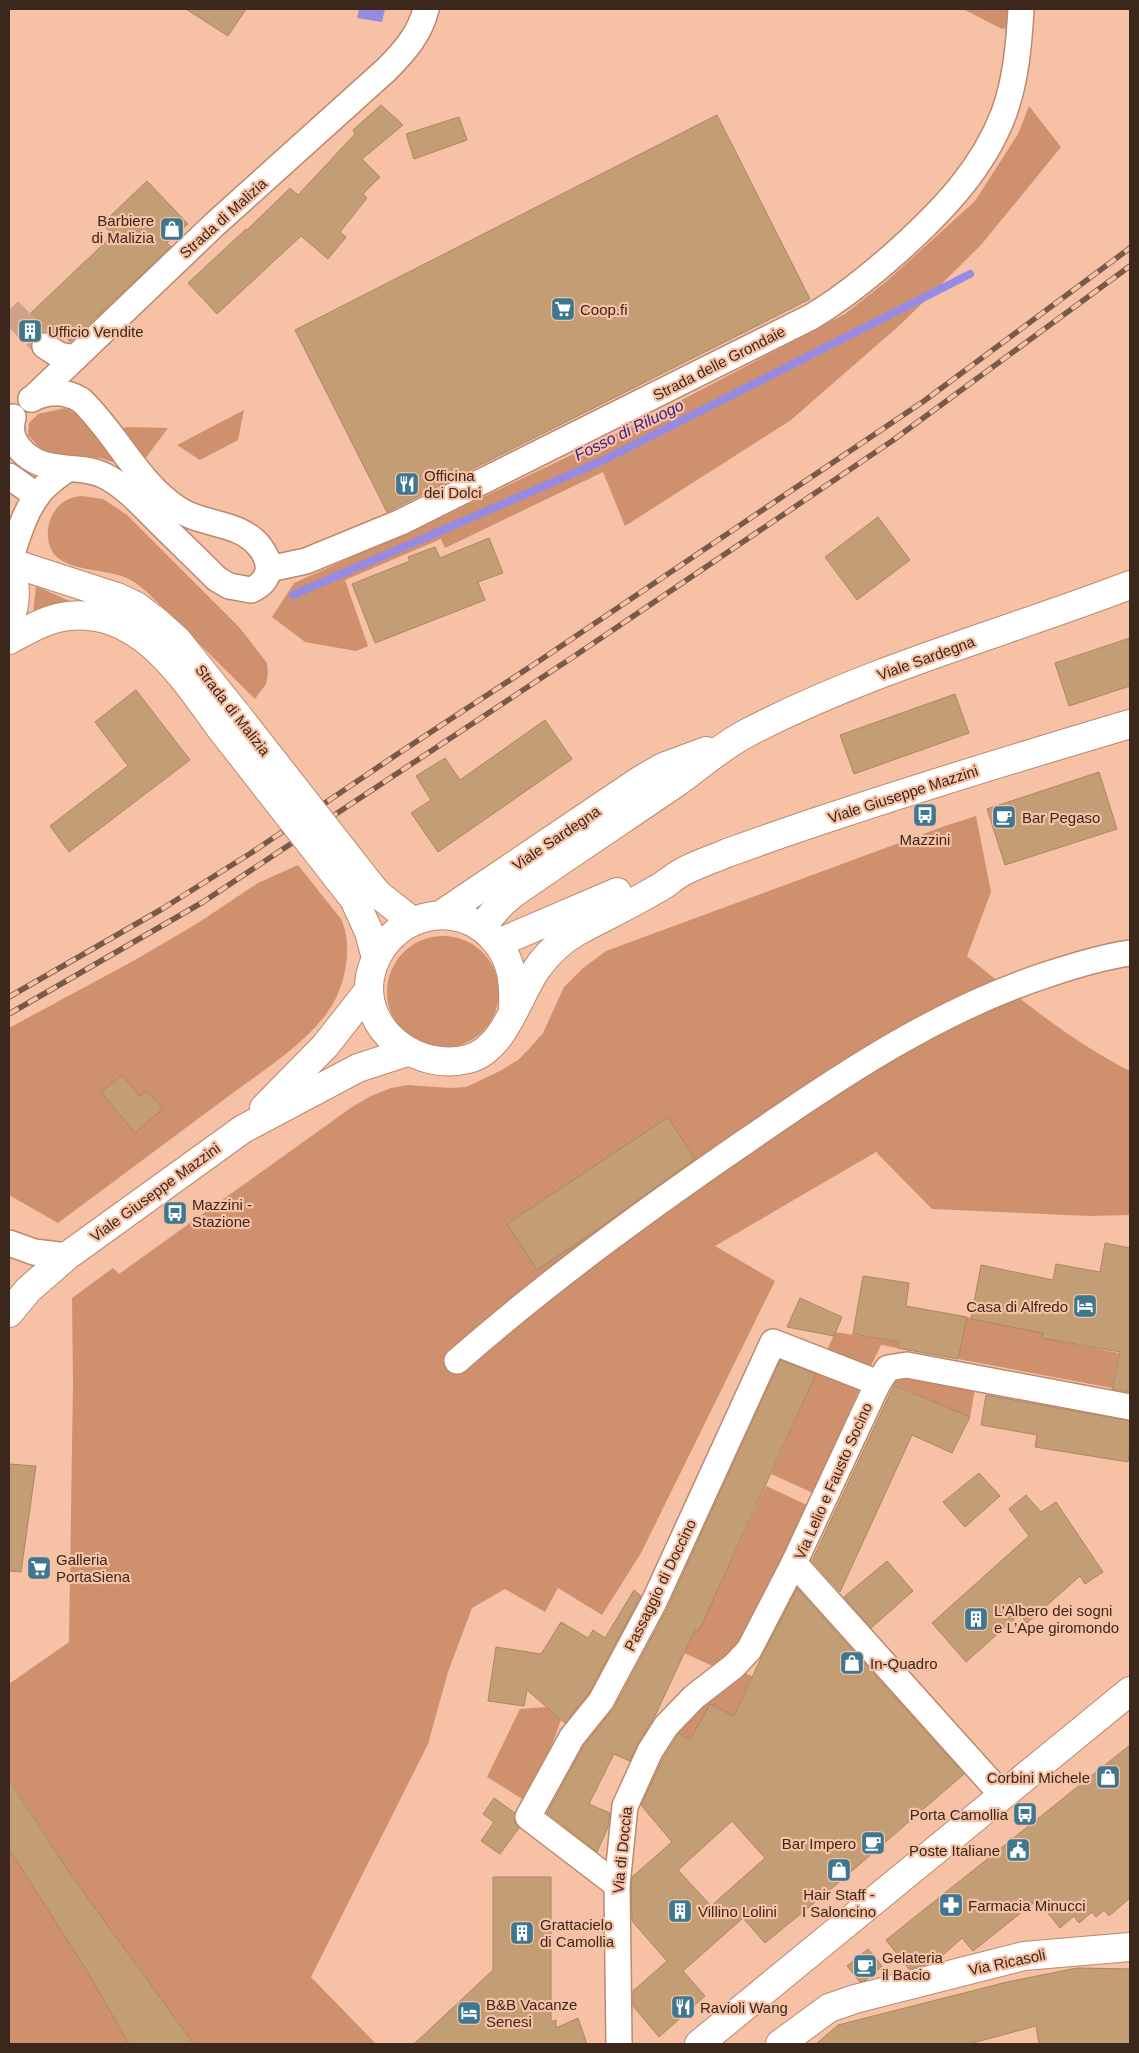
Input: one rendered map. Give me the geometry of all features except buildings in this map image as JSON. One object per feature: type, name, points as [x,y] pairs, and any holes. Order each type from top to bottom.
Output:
[{"type":"main road","points":[[9,561],[16,585],[14,609],[9,621]]},
{"type":"main road","name":"Strada di Malizia","points":[[9,561],[136,606],[178,641],[229,722],[362,892],[376,958]]},
{"type":"main road","name":"Viale Sardegna","points":[[442,914],[651,773],[676,761],[727,744],[784,715],[932,654],[1130,585]]},
{"type":"main road","name":"Strada di Malizia","points":[[9,640],[41,624],[64,617],[86,616],[111,622],[143,638],[164,655],[229,722]]},
{"type":"main road","name":"Viale Giuseppe Mazzini","points":[[489,935],[636,884],[678,874],[783,832],[899,794],[1130,724]]},
{"type":"main road","name":"Viale Sardegna","points":[[489,935],[502,903],[514,893],[684,778],[727,744]]},
{"type":"main road","name":"Viale Giuseppe Mazzini","points":[[513,1010],[514,989],[511,972],[489,935],[465,920],[442,914],[412,921],[386,942],[376,958],[369,990],[375,1015],[388,1036],[407,1052],[429,1061],[453,1063],[473,1058],[492,1046],[505,1029],[513,1010],[538,967],[562,943],[586,927],[655,890],[678,874]]},
{"type":"main road","name":"Strada di Malizia","points":[[362,892],[379,895],[412,921]]},
{"type":"main road","name":"Viale Giuseppe Mazzini","points":[[243,1129],[325,1046],[369,990]]},
{"type":"main road","name":"Viale Giuseppe Mazzini","points":[[9,1314],[28,1290],[67,1256],[243,1129],[358,1068],[407,1052]]},
{"type":"main road","points":[[700,2044],[1130,1691]]},
{"type":"main road","name":"Via Ricasoli","points":[[780,2044],[822,2012],[855,1999],[1024,1956],[1130,1947]]},
{"type":"street","name":"Strada di Malizia","points":[[11,419],[215,224],[386,70],[409,46],[420,28],[426,9]]},
{"type":"street","name":"Strada delle Grondaie","points":[[269,569],[306,561],[424,511],[811,317],[851,291],[877,270],[944,208],[968,178],[990,145],[1005,112],[1011,92],[1018,56],[1021,9]]},
{"type":"street","points":[[45,346],[59,355],[75,358]]},
{"type":"street","points":[[11,419],[11,433],[15,443],[26,454],[40,463],[66,470],[90,470],[113,481],[138,501],[217,579],[230,586],[251,590],[265,580],[269,569],[266,555],[259,546],[234,528],[193,518],[166,500],[81,400],[61,392],[31,399]]},
{"type":"street","points":[[9,561],[27,515],[37,496],[47,485],[66,470]]},
{"type":"street","points":[[9,476],[37,496]]},
{"type":"street","points":[[457,1361],[501,1322],[585,1255],[674,1191],[852,1069],[917,1032],[1002,990],[1076,966],[1130,953]]},
{"type":"street","points":[[9,1243],[34,1252],[67,1256]]},
{"type":"street","name":"Passaggio di Doccino","points":[[617,1884],[528,1817],[572,1737],[597,1708],[654,1602],[773,1342],[878,1383]]},
{"type":"street","name":"Via Lelio e Fausto Socino","points":[[1003,1796],[794,1563],[878,1383],[888,1368],[907,1365],[1130,1407]]},
{"type":"street","name":"Via di Doccia","points":[[619,2044],[617,1884],[625,1806],[650,1751],[666,1726],[683,1708],[734,1666],[749,1650],[794,1563]]},
{"type":"shaded area","points":[[359,9],[385,9],[382,22],[357,18]]},
{"type":"shaded area","points":[[963,9],[1013,9],[1010,27],[1002,29]]},
{"type":"shaded area","points":[[1029,106],[1061,147],[981,245],[901,324],[791,420],[625,526],[603,472],[445,548],[441,539],[345,580],[368,646],[356,651],[305,642],[272,617],[294,583],[431,522],[636,424],[845,314],[888,280],[975,201],[1018,134]]},
{"type":"shaded area","points":[[65,408],[79,415],[121,465],[101,458],[51,455],[38,446],[28,435],[29,423],[38,414]]},
{"type":"shaded area","points":[[244,410],[238,440],[200,460],[177,445]]},
{"type":"shaded area","points":[[126,427],[168,428],[145,459],[123,432],[123,429]]},
{"type":"shaded area","points":[[82,496],[103,499],[127,515],[239,627],[267,663],[266,684],[255,699],[138,585],[124,577],[67,563],[51,549],[48,528],[54,512],[63,502]]},
{"type":"shaded area","points":[[36,586],[76,604],[33,614]]},
{"type":"shaded area","points":[[976,816],[991,892],[967,956],[1066,1033],[1130,1071],[1130,1215],[1090,1216],[932,1209],[876,1152],[715,1246],[775,1281],[641,1553],[602,1615],[558,1588],[545,1612],[505,1589],[472,1608],[448,1672],[428,1744],[311,1977],[376,2044],[194,2044],[69,1872],[9,1778],[9,1684],[69,1642],[73,1383],[72,1298],[113,1268],[119,1274],[352,1107],[371,1096],[391,1088],[408,1085],[450,1088],[466,1087],[518,1060],[543,1033],[564,987],[583,968],[606,951]]},
{"type":"shaded area","points":[[298,865],[341,919],[347,942],[346,968],[339,992],[317,1026],[280,1059],[58,1223],[9,1195],[9,1028],[135,960],[198,923],[258,883]]},
{"type":"shaded area","points":[[443,936],[465,940],[483,952],[495,970],[499,992],[495,1014],[483,1032],[465,1044],[443,1048],[421,1044],[403,1032],[391,1014],[387,992],[391,970],[403,952],[421,940]]},
{"type":"shaded area","points":[[967,1317],[1043,1333],[1043,1338],[1119,1353],[1112,1388],[958,1359]]},
{"type":"shaded area","points":[[835,1332],[899,1342],[897,1348],[881,1345],[868,1372],[825,1355]]},
{"type":"shaded area","points":[[819,1367],[862,1383],[813,1493],[771,1474]]},
{"type":"shaded area","points":[[900,1376],[975,1389],[970,1417],[893,1384],[895,1379]]},
{"type":"shaded area","points":[[766,1486],[807,1505],[746,1639],[715,1667],[684,1653],[695,1630],[699,1630]]},
{"type":"shaded area","points":[[742,1672],[752,1676],[734,1716],[710,1704],[690,1740],[675,1730],[696,1709]]},
{"type":"shaded area","points":[[547,1707],[561,1720],[532,1798],[527,1802],[487,1777],[520,1709]]},
{"type":"shaded area","points":[[9,1849],[87,1971],[129,2044],[9,2044]]},
{"type":"waterway","name":"Fosso di Riluogo","points":[[293,595],[604,460],[970,274]]},
{"type":"tunnel","points":[[9,310],[45,346]]},
{"type":"railway","points":[[9,997],[162,909],[251,853],[539,661],[924,401],[1130,248]]},
{"type":"railway","points":[[9,1014],[203,902],[573,657],[892,441],[1130,266]]},
{"type":"place","name":"Barbiere di Malizia","points":[[172,229]]},
{"type":"place","name":"Coop.fi","points":[[563,309]]},
{"type":"place","name":"Ufficio Vendite","points":[[30,331]]},
{"type":"place","name":"Officina dei Dolci","points":[[407,484]]},
{"type":"place","name":"Mazzini","points":[[925,815]]},
{"type":"place","name":"Bar Pegaso","points":[[1004,817]]},
{"type":"place","name":"Mazzini - Stazione","points":[[175,1213]]},
{"type":"place","name":"Casa di Alfredo","points":[[1085,1306]]},
{"type":"place","name":"Galleria PortaSiena","points":[[39,1568]]},
{"type":"place","name":"L’Albero dei sogni e L’Ape giromondo","points":[[976,1619]]},
{"type":"place","name":"In-Quadro","points":[[852,1663]]},
{"type":"place","name":"Corbini Michele","points":[[1108,1777]]},
{"type":"place","name":"Porta Camollia","points":[[1025,1814]]},
{"type":"place","name":"Bar Impero","points":[[873,1843]]},
{"type":"place","name":"Poste Italiane","points":[[1018,1850]]},
{"type":"place","name":"Hair Staff - I Saloncino","points":[[839,1870]]},
{"type":"place","name":"Farmacia Minucci","points":[[951,1905]]},
{"type":"place","name":"Villino Lolini","points":[[680,1911]]},
{"type":"place","name":"Grattacielo di Camollia","points":[[522,1933]]},
{"type":"place","name":"Gelateria il Bacio","points":[[865,1966]]},
{"type":"place","name":"Ravioli Wang","points":[[683,2007]]},
{"type":"place","name":"B&B Vacanze Senesi","points":[[469,2013]]}]
